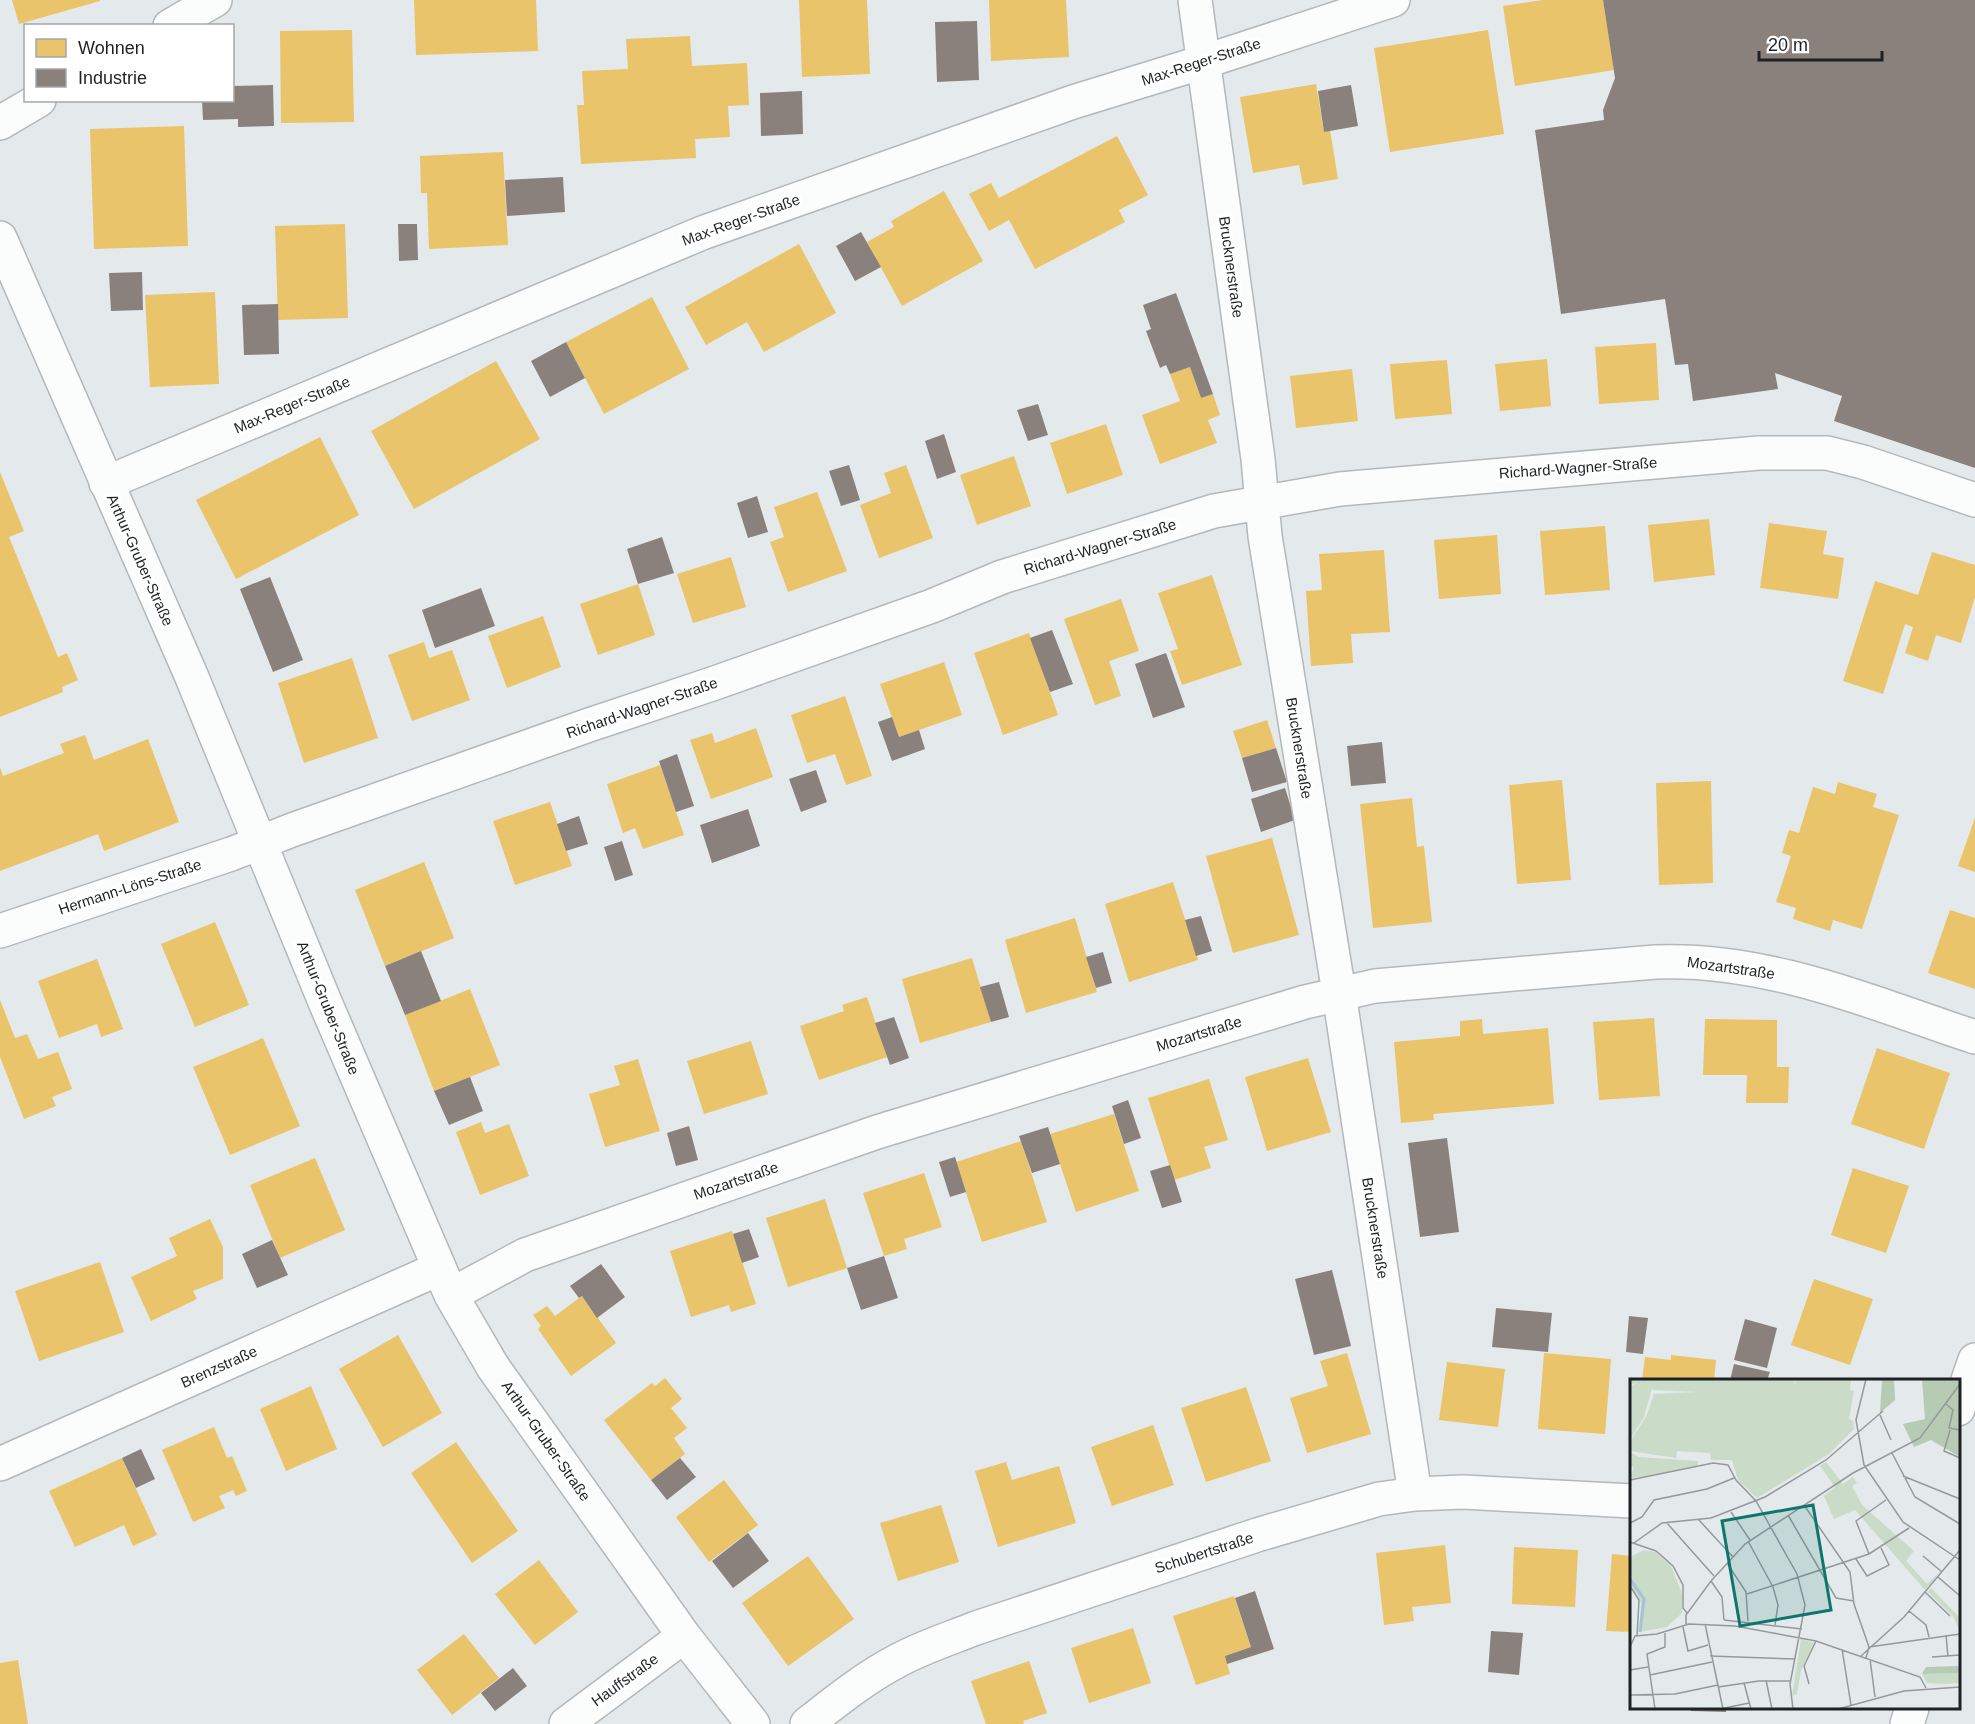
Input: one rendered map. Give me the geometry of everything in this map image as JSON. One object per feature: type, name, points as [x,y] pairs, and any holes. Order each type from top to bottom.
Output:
[{"type":"street","points":[[173,24],[215,0]]},
{"type":"street","name":"Brucknerstraße","points":[[1195,0],[1258,459],[1261,502],[1340,993],[1415,1494]]},
{"type":"street","name":"Max-Reger-Straße","points":[[106,483],[702,233],[1073,102],[1393,0]]},
{"type":"street","points":[[0,123],[36,102]]},
{"type":"street","name":"Arthur-Gruber-Straße","points":[[0,238],[191,675],[325,1002],[445,1282],[494,1367],[684,1636],[753,1724]]},
{"type":"street","name":"Richard-Wagner-Straße","points":[[260,842],[932,606],[1002,578],[1214,511],[1340,489],[1759,453],[1804,452],[1827,453],[1863,462],[1975,500]]},
{"type":"street","name":"Hermann-Löns-Straße","points":[[0,931],[231,854],[260,842]]},
{"type":"street","name":"Mozartstraße","points":[[445,1282],[877,1132],[1340,993],[1375,986],[1682,961],[1752,969],[1810,982],[1975,1037]]},
{"type":"street","name":"Brenzstraße","points":[[0,1464],[445,1282]]},
{"type":"street","points":[[1960,1406],[1975,1360]]},
{"type":"street","name":"Schubertstraße","points":[[807,1724],[866,1680],[899,1659],[976,1628],[1268,1532],[1379,1499],[1415,1494],[1463,1492],[1630,1501]]},
{"type":"street","name":"Hauffstraße","points":[[566,1724],[684,1636]]},
{"type":"street","points":[[1907,1724],[1911,1709]]},
{"type":"building: Wohnen","points":[[12,0],[100,0],[100,1],[19,24]]},
{"type":"building: Wohnen","points":[[414,0],[536,0],[538,51],[416,55]]},
{"type":"building: Wohnen","points":[[799,0],[867,0],[870,74],[802,77]]},
{"type":"building: Wohnen","points":[[989,0],[1066,0],[1069,57],[991,61]]},
{"type":"building: Wohnen","points":[[1543,0],[1603,0],[1614,70],[1515,86],[1503,6]]},
{"type":"building: Wohnen","points":[[352,30],[354,122],[281,123],[280,31]]},
{"type":"building: Wohnen","points":[[1488,30],[1504,134],[1390,152],[1374,48]]},
{"type":"building: Wohnen","points":[[690,36],[692,66],[747,63],[749,105],[728,106],[730,137],[695,139],[696,158],[581,164],[577,105],[584,105],[582,71],[628,69],[626,39]]},
{"type":"building: Wohnen","points":[[1316,84],[1324,132],[1330,130],[1338,179],[1303,185],[1299,165],[1253,173],[1240,97]]},
{"type":"building: Wohnen","points":[[184,126],[188,246],[94,249],[90,129]]},
{"type":"building: Wohnen","points":[[1117,136],[1148,195],[1119,210],[1125,222],[1035,269],[1009,220],[989,231],[969,194],[991,183],[999,198]]},
{"type":"building: Wohnen","points":[[503,152],[508,245],[429,249],[427,193],[421,193],[420,156]]},
{"type":"building: Wohnen","points":[[944,191],[983,261],[902,306],[867,242],[894,227],[891,221]]},
{"type":"building: Wohnen","points":[[345,224],[348,318],[278,320],[275,226]]},
{"type":"building: Wohnen","points":[[799,244],[836,313],[764,352],[747,322],[706,345],[685,307]]},
{"type":"building: Wohnen","points":[[215,292],[219,384],[150,387],[145,295]]},
{"type":"building: Wohnen","points":[[652,297],[689,369],[604,414],[566,342]]},
{"type":"building: Wohnen","points":[[1656,343],[1659,400],[1599,404],[1595,347]]},
{"type":"building: Wohnen","points":[[1547,359],[1551,406],[1500,411],[1495,364]]},
{"type":"building: Wohnen","points":[[1447,360],[1452,414],[1395,419],[1390,364]]},
{"type":"building: Wohnen","points":[[496,361],[540,439],[414,509],[371,431]]},
{"type":"building: Wohnen","points":[[1190,367],[1201,398],[1213,394],[1220,415],[1208,420],[1217,443],[1160,464],[1142,415],[1180,401],[1170,374]]},
{"type":"building: Wohnen","points":[[1352,369],[1358,421],[1296,428],[1290,376]]},
{"type":"building: Wohnen","points":[[1106,424],[1123,475],[1067,494],[1050,443]]},
{"type":"building: Wohnen","points":[[320,437],[359,515],[236,579],[196,500]]},
{"type":"building: Wohnen","points":[[1014,456],[1031,506],[977,525],[960,475]]},
{"type":"building: Wohnen","points":[[906,465],[933,538],[879,558],[860,505],[891,493],[884,473]]},
{"type":"building: Wohnen","points":[[0,472],[24,531],[9,537],[58,657],[67,653],[78,680],[62,687],[63,692],[0,717]]},
{"type":"building: Wohnen","points":[[817,492],[847,571],[788,592],[770,542],[784,537],[774,507]]},
{"type":"building: Wohnen","points":[[1709,519],[1715,575],[1654,582],[1648,525]]},
{"type":"building: Wohnen","points":[[1769,523],[1827,531],[1823,554],[1844,558],[1838,599],[1760,588]]},
{"type":"building: Wohnen","points":[[1605,526],[1610,590],[1545,595],[1540,531]]},
{"type":"building: Wohnen","points":[[1497,535],[1501,594],[1439,599],[1434,540]]},
{"type":"building: Wohnen","points":[[1384,550],[1390,632],[1351,634],[1353,663],[1311,666],[1306,591],[1322,590],[1319,554]]},
{"type":"building: Wohnen","points":[[1932,552],[1975,565],[1975,597],[1961,643],[1936,635],[1928,661],[1905,653],[1913,627],[1905,624],[1883,694],[1843,681],[1875,581],[1918,595]]},
{"type":"building: Wohnen","points":[[731,557],[746,607],[693,623],[677,574]]},
{"type":"building: Wohnen","points":[[1212,575],[1242,665],[1182,685],[1170,651],[1178,649],[1158,593]]},
{"type":"building: Wohnen","points":[[638,584],[655,635],[598,655],[580,604]]},
{"type":"building: Wohnen","points":[[1121,599],[1139,651],[1109,661],[1121,696],[1095,705],[1064,619]]},
{"type":"building: Wohnen","points":[[543,616],[561,667],[507,688],[488,636]]},
{"type":"building: Wohnen","points":[[1029,633],[1058,715],[1003,735],[974,653]]},
{"type":"building: Wohnen","points":[[424,642],[429,658],[452,650],[470,700],[412,721],[388,655]]},
{"type":"building: Wohnen","points":[[352,658],[378,738],[304,763],[278,683]]},
{"type":"building: Wohnen","points":[[944,662],[962,715],[899,737],[880,684]]},
{"type":"building: Wohnen","points":[[845,696],[872,776],[846,785],[835,754],[807,763],[791,715]]},
{"type":"building: Wohnen","points":[[1267,720],[1276,748],[1242,758],[1233,731]]},
{"type":"building: Wohnen","points":[[756,728],[773,777],[711,799],[690,740],[712,733],[715,743]]},
{"type":"building: Wohnen","points":[[85,735],[94,760],[148,739],[179,822],[104,851],[98,834],[0,871],[0,767],[3,776],[64,753],[60,744]]},
{"type":"building: Wohnen","points":[[660,765],[684,835],[643,849],[635,828],[623,833],[607,784]]},
{"type":"building: Wohnen","points":[[1562,780],[1571,880],[1517,884],[1509,785]]},
{"type":"building: Wohnen","points":[[1711,781],[1713,883],[1659,885],[1656,783]]},
{"type":"building: Wohnen","points":[[1838,782],[1877,794],[1873,807],[1899,815],[1862,929],[1833,920],[1830,931],[1793,919],[1796,908],[1776,902],[1791,856],[1782,853],[1789,830],[1799,833],[1813,787],[1835,794]]},
{"type":"building: Wohnen","points":[[1412,798],[1417,847],[1424,846],[1432,922],[1373,928],[1360,804]]},
{"type":"building: Wohnen","points":[[550,802],[572,866],[515,885],[493,821]]},
{"type":"building: Wohnen","points":[[1975,818],[1975,872],[1958,866]]},
{"type":"building: Wohnen","points":[[1272,838],[1299,935],[1233,953],[1206,856]]},
{"type":"building: Wohnen","points":[[424,862],[454,938],[385,966],[355,890]]},
{"type":"building: Wohnen","points":[[1173,882],[1198,960],[1129,982],[1105,904]]},
{"type":"building: Wohnen","points":[[1950,910],[1975,918],[1975,989],[1928,973]]},
{"type":"building: Wohnen","points":[[1075,918],[1097,992],[1026,1013],[1005,940]]},
{"type":"building: Wohnen","points":[[215,922],[249,1005],[195,1027],[161,944]]},
{"type":"building: Wohnen","points":[[972,958],[991,1022],[920,1043],[902,979]]},
{"type":"building: Wohnen","points":[[97,959],[123,1029],[101,1037],[97,1024],[59,1038],[38,981]]},
{"type":"building: Wohnen","points":[[470,989],[500,1065],[434,1091],[405,1015]]},
{"type":"building: Wohnen","points":[[867,997],[887,1057],[819,1080],[800,1026],[844,1011],[842,1005]]},
{"type":"building: Wohnen","points":[[0,1000],[15,1038],[27,1034],[38,1059],[58,1052],[72,1089],[52,1097],[56,1106],[24,1119],[0,1057]]},
{"type":"building: Wohnen","points":[[1654,1018],[1660,1096],[1599,1100],[1593,1022]]},
{"type":"building: Wohnen","points":[[1482,1019],[1483,1034],[1548,1028],[1554,1104],[1433,1114],[1434,1120],[1401,1123],[1394,1042],[1460,1036],[1460,1021]]},
{"type":"building: Wohnen","points":[[1705,1019],[1777,1020],[1777,1067],[1789,1067],[1788,1103],[1746,1103],[1747,1075],[1703,1075]]},
{"type":"building: Wohnen","points":[[263,1038],[300,1126],[230,1155],[193,1067]]},
{"type":"building: Wohnen","points":[[751,1041],[768,1094],[704,1114],[687,1061]]},
{"type":"building: Wohnen","points":[[1877,1048],[1950,1073],[1924,1149],[1851,1124]]},
{"type":"building: Wohnen","points":[[1308,1058],[1331,1132],[1267,1151],[1245,1077]]},
{"type":"building: Wohnen","points":[[638,1059],[660,1131],[605,1147],[589,1094],[620,1085],[614,1066]]},
{"type":"building: Wohnen","points":[[1209,1079],[1228,1140],[1204,1147],[1211,1168],[1174,1180],[1148,1098]]},
{"type":"building: Wohnen","points":[[1114,1114],[1139,1191],[1076,1212],[1050,1134]]},
{"type":"building: Wohnen","points":[[481,1122],[485,1133],[509,1124],[529,1176],[480,1195],[456,1132]]},
{"type":"building: Wohnen","points":[[1021,1141],[1047,1222],[982,1242],[956,1162]]},
{"type":"building: Wohnen","points":[[315,1158],[345,1230],[280,1258],[250,1185]]},
{"type":"building: Wohnen","points":[[1853,1168],[1909,1186],[1886,1253],[1831,1235]]},
{"type":"building: Wohnen","points":[[924,1173],[942,1227],[904,1239],[907,1249],[884,1256],[863,1193]]},
{"type":"building: Wohnen","points":[[825,1199],[847,1268],[788,1287],[766,1218]]},
{"type":"building: Wohnen","points":[[210,1219],[223,1247],[223,1279],[193,1291],[197,1299],[151,1321],[131,1277],[177,1256],[169,1238]]},
{"type":"building: Wohnen","points":[[732,1231],[756,1304],[731,1312],[729,1305],[691,1317],[670,1251]]},
{"type":"building: Wohnen","points":[[100,1262],[124,1332],[39,1361],[15,1291]]},
{"type":"building: Wohnen","points":[[1814,1279],[1873,1299],[1850,1365],[1791,1345]]},
{"type":"building: Wohnen","points":[[582,1296],[616,1343],[571,1376],[538,1329],[541,1326],[533,1315],[547,1306],[555,1316]]},
{"type":"building: Wohnen","points":[[398,1335],[442,1413],[383,1447],[339,1369]]},
{"type":"building: Wohnen","points":[[1347,1353],[1371,1434],[1307,1453],[1290,1398],[1328,1386],[1320,1361]]},
{"type":"building: Wohnen","points":[[1544,1353],[1611,1359],[1605,1434],[1538,1429]]},
{"type":"building: Wohnen","points":[[1671,1355],[1716,1360],[1714,1379],[1642,1379],[1645,1357],[1671,1360]]},
{"type":"building: Wohnen","points":[[1447,1362],[1505,1369],[1498,1427],[1439,1420]]},
{"type":"building: Wohnen","points":[[665,1378],[682,1399],[671,1408],[687,1428],[674,1438],[685,1454],[651,1480],[604,1420],[652,1383],[655,1386]]},
{"type":"building: Wohnen","points":[[311,1386],[337,1449],[286,1471],[260,1409]]},
{"type":"building: Wohnen","points":[[1246,1387],[1271,1461],[1206,1482],[1181,1408]]},
{"type":"building: Wohnen","points":[[1153,1425],[1174,1485],[1112,1506],[1091,1447]]},
{"type":"building: Wohnen","points":[[214,1427],[227,1458],[232,1456],[247,1491],[236,1496],[233,1490],[219,1496],[225,1508],[193,1522],[162,1450]]},
{"type":"building: Wohnen","points":[[456,1442],[518,1531],[472,1563],[411,1473]]},
{"type":"building: Wohnen","points":[[122,1458],[157,1535],[133,1546],[124,1525],[75,1547],[49,1491]]},
{"type":"building: Wohnen","points":[[1006,1462],[1012,1480],[1059,1466],[1076,1523],[998,1547],[975,1471]]},
{"type":"building: Wohnen","points":[[724,1480],[758,1525],[709,1562],[676,1517]]},
{"type":"building: Wohnen","points":[[941,1505],[959,1562],[898,1581],[880,1523]]},
{"type":"building: Wohnen","points":[[1445,1545],[1451,1603],[1412,1607],[1414,1621],[1384,1625],[1376,1553]]},
{"type":"building: Wohnen","points":[[1514,1547],[1578,1550],[1575,1607],[1512,1604]]},
{"type":"building: Wohnen","points":[[1612,1554],[1630,1556],[1630,1632],[1606,1631]]},
{"type":"building: Wohnen","points":[[808,1556],[854,1619],[788,1666],[742,1603]]},
{"type":"building: Wohnen","points":[[539,1560],[578,1612],[535,1645],[495,1594]]},
{"type":"building: Wohnen","points":[[1234,1596],[1251,1647],[1225,1656],[1230,1674],[1196,1685],[1173,1616]]},
{"type":"building: Wohnen","points":[[1133,1628],[1151,1683],[1089,1703],[1071,1648]]},
{"type":"building: Wohnen","points":[[464,1634],[499,1678],[452,1715],[417,1670]]},
{"type":"building: Wohnen","points":[[18,1660],[28,1724],[0,1724],[0,1663]]},
{"type":"building: Wohnen","points":[[1029,1661],[1047,1713],[1023,1721],[1024,1724],[986,1724],[971,1681]]},
{"type":"building: Industrie","points":[[1603,0],[1975,0],[1975,468],[1834,421],[1842,396],[1775,373],[1778,389],[1693,401],[1688,364],[1675,365],[1665,299],[1561,314],[1535,130],[1604,120],[1603,110],[1615,78]]},
{"type":"building: Industrie","points":[[977,21],[979,80],[937,82],[935,22]]},
{"type":"building: Industrie","points":[[273,85],[274,126],[238,127],[238,119],[203,120],[202,102],[234,102],[234,86]]},
{"type":"building: Industrie","points":[[1351,85],[1358,126],[1324,132],[1318,91]]},
{"type":"building: Industrie","points":[[802,91],[803,134],[761,136],[760,93]]},
{"type":"building: Industrie","points":[[563,177],[565,212],[507,216],[505,180]]},
{"type":"building: Industrie","points":[[398,224],[417,224],[418,260],[399,261]]},
{"type":"building: Industrie","points":[[861,232],[881,267],[855,281],[836,246]]},
{"type":"building: Industrie","points":[[142,272],[143,310],[111,311],[109,273]]},
{"type":"building: Industrie","points":[[1176,293],[1213,394],[1201,398],[1190,367],[1170,374],[1166,365],[1160,368],[1146,331],[1151,329],[1143,305]]},
{"type":"building: Industrie","points":[[278,304],[279,354],[244,355],[242,305]]},
{"type":"building: Industrie","points":[[566,342],[585,378],[550,397],[531,361]]},
{"type":"building: Industrie","points":[[1038,404],[1048,435],[1028,441],[1017,410]]},
{"type":"building: Industrie","points":[[944,434],[956,472],[937,479],[925,441]]},
{"type":"building: Industrie","points":[[849,465],[860,500],[841,506],[829,471]]},
{"type":"building: Industrie","points":[[757,496],[768,532],[748,538],[737,503]]},
{"type":"building: Industrie","points":[[662,537],[674,573],[638,584],[627,549]]},
{"type":"building: Industrie","points":[[270,577],[303,660],[273,672],[240,589]]},
{"type":"building: Industrie","points":[[481,588],[495,626],[435,648],[422,610]]},
{"type":"building: Industrie","points":[[1052,630],[1073,684],[1050,692],[1030,638]]},
{"type":"building: Industrie","points":[[1166,653],[1185,707],[1153,718],[1135,664]]},
{"type":"building: Industrie","points":[[892,717],[899,737],[919,730],[925,749],[892,761],[878,722]]},
{"type":"building: Industrie","points":[[1382,742],[1386,783],[1351,786],[1347,746]]},
{"type":"building: Industrie","points":[[1276,748],[1287,782],[1252,792],[1242,758]]},
{"type":"building: Industrie","points":[[677,754],[694,806],[676,812],[659,761]]},
{"type":"building: Industrie","points":[[816,770],[827,802],[801,812],[789,779]]},
{"type":"building: Industrie","points":[[1285,788],[1295,820],[1261,832],[1251,799]]},
{"type":"building: Industrie","points":[[748,809],[760,846],[712,863],[700,825]]},
{"type":"building: Industrie","points":[[579,816],[588,844],[566,851],[557,824]]},
{"type":"building: Industrie","points":[[622,841],[633,875],[615,881],[604,847]]},
{"type":"building: Industrie","points":[[1201,916],[1212,951],[1196,956],[1185,920]]},
{"type":"building: Industrie","points":[[421,951],[441,1001],[405,1015],[385,966]]},
{"type":"building: Industrie","points":[[1103,952],[1112,983],[1096,988],[1086,957]]},
{"type":"building: Industrie","points":[[999,982],[1009,1017],[991,1022],[980,987]]},
{"type":"building: Industrie","points":[[894,1017],[909,1058],[890,1065],[875,1023]]},
{"type":"building: Industrie","points":[[470,1077],[483,1111],[449,1125],[434,1091]]},
{"type":"building: Industrie","points":[[1128,1100],[1141,1138],[1124,1144],[1112,1106]]},
{"type":"building: Industrie","points":[[689,1126],[698,1160],[676,1166],[667,1133]]},
{"type":"building: Industrie","points":[[1048,1127],[1060,1164],[1032,1173],[1019,1136]]},
{"type":"building: Industrie","points":[[1447,1138],[1459,1232],[1420,1237],[1408,1143]]},
{"type":"building: Industrie","points":[[955,1157],[966,1192],[950,1197],[939,1162]]},
{"type":"building: Industrie","points":[[1170,1165],[1182,1202],[1162,1208],[1150,1171]]},
{"type":"building: Industrie","points":[[749,1229],[759,1257],[742,1263],[733,1234]]},
{"type":"building: Industrie","points":[[272,1240],[288,1275],[257,1288],[242,1254]]},
{"type":"building: Industrie","points":[[884,1256],[898,1298],[861,1310],[847,1268]]},
{"type":"building: Industrie","points":[[601,1264],[625,1297],[597,1318],[582,1296],[579,1298],[570,1286]]},
{"type":"building: Industrie","points":[[1332,1270],[1351,1346],[1314,1355],[1295,1279]]},
{"type":"building: Industrie","points":[[1496,1308],[1552,1313],[1548,1352],[1492,1347]]},
{"type":"building: Industrie","points":[[1629,1316],[1648,1318],[1643,1354],[1626,1352]]},
{"type":"building: Industrie","points":[[1745,1319],[1777,1328],[1767,1368],[1734,1360]]},
{"type":"building: Industrie","points":[[1734,1364],[1770,1372],[1767,1379],[1730,1379]]},
{"type":"building: Industrie","points":[[141,1449],[155,1479],[136,1488],[122,1458]]},
{"type":"building: Industrie","points":[[680,1458],[696,1477],[667,1500],[651,1480]]},
{"type":"building: Industrie","points":[[748,1533],[769,1561],[733,1588],[712,1561]]},
{"type":"building: Industrie","points":[[1255,1591],[1274,1649],[1227,1664],[1225,1656],[1251,1647],[1235,1598]]},
{"type":"building: Industrie","points":[[1491,1631],[1523,1633],[1519,1675],[1488,1672]]},
{"type":"building: Industrie","points":[[513,1668],[527,1686],[495,1711],[481,1693]]},
{"type":"building: Industrie","points":[[1691,1709],[1726,1709],[1726,1712],[1691,1711]]}]
